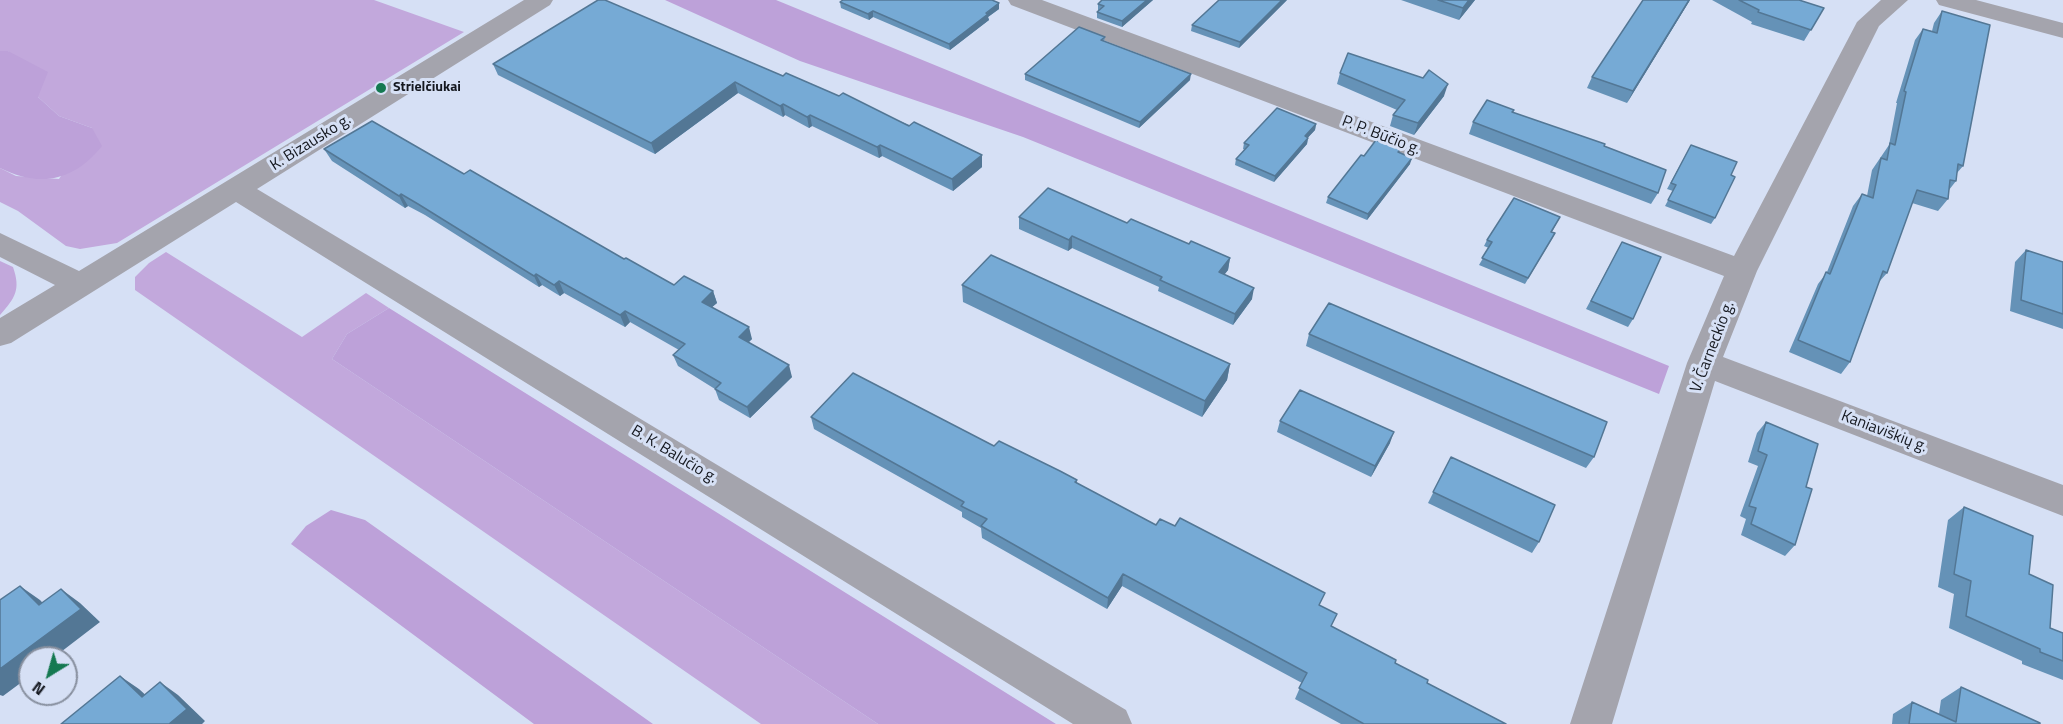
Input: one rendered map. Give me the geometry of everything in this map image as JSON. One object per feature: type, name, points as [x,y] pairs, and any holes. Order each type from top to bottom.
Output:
[{"type":"street","name":"K. Bizausko g.","points":[[0,334],[541,0]]},
{"type":"street","name":"P. P. Būčio g.","points":[[1020,0],[1743,271]]},
{"type":"street","name":"V. Čarneckio g.","points":[[1591,724],[1704,363],[1743,271],[1869,22],[1896,0]]},
{"type":"street","points":[[1948,0],[2063,31]]},
{"type":"street","name":"B. K. Balučio g.","points":[[236,189],[1111,724]]},
{"type":"street","points":[[0,244],[81,285]]},
{"type":"street","name":"Kaniaviškių g.","points":[[1704,363],[2063,501]]},
{"type":"shaded area","points":[[0,0],[374,0],[464,32],[117,243],[80,249],[66,246],[18,211],[0,202],[0,168],[16,176],[59,179],[92,128],[59,116],[38,97],[8,51],[0,51]]},
{"type":"shaded area","points":[[665,0],[776,0],[1669,366],[1659,394],[1023,137],[800,61]]},
{"type":"shaded area","points":[[0,51],[8,51],[48,72],[38,97],[59,116],[92,128],[102,146],[80,167],[56,178],[42,179],[29,178],[0,168]]},
{"type":"shaded area","points":[[166,252],[302,337],[366,293],[389,308],[347,334],[332,359],[878,724],[761,724],[135,290],[135,277],[149,263]]},
{"type":"shaded area","points":[[0,261],[13,267],[16,288],[13,298],[0,315]]},
{"type":"shaded area","points":[[389,308],[1056,724],[878,724],[332,359],[347,334]]},
{"type":"shaded area","points":[[331,510],[365,520],[653,724],[534,724],[291,544],[306,526]]},
{"type":"building","points":[[598,0],[605,0],[783,76],[786,73],[839,96],[843,93],[909,126],[914,122],[982,155],[952,179],[810,115],[807,117],[783,104],[780,106],[735,82],[651,143],[493,64]]},
{"type":"building","points":[[843,0],[992,0],[999,3],[949,44],[873,11],[868,14],[840,2]]},
{"type":"building","points":[[1102,0],[1147,0],[1122,21],[1097,12],[1104,6],[1098,4]]},
{"type":"building","points":[[1219,0],[1282,0],[1240,42],[1192,25]]},
{"type":"building","points":[[1438,0],[1469,0],[1463,8]]},
{"type":"building","points":[[1643,0],[1689,0],[1633,91],[1592,77]]},
{"type":"building","points":[[1739,0],[1799,0],[1824,8],[1811,30],[1758,12],[1759,10]]},
{"type":"building","points":[[1942,11],[1990,25],[1963,166],[1958,164],[1956,181],[1950,180],[1948,199],[1917,190],[1887,273],[1883,271],[1850,362],[1798,340],[1826,272],[1830,274],[1862,194],[1873,198],[1881,158],[1887,160],[1890,143],[1895,145],[1906,92],[1904,91],[1923,29],[1937,33]]},
{"type":"building","points":[[1079,27],[1105,37],[1101,40],[1191,74],[1140,122],[1025,74]]},
{"type":"building","points":[[1348,53],[1423,78],[1429,70],[1448,84],[1418,123],[1393,115],[1405,100],[1340,73]]},
{"type":"building","points":[[1487,100],[1514,110],[1512,112],[1605,144],[1604,146],[1666,170],[1658,193],[1473,122]]},
{"type":"building","points":[[1277,108],[1316,124],[1305,136],[1308,138],[1275,176],[1236,159],[1249,145],[1244,143]]},
{"type":"building","points":[[372,121],[464,174],[470,170],[624,259],[626,258],[674,285],[684,276],[713,291],[702,302],[749,327],[739,337],[789,365],[747,407],[715,389],[721,383],[673,355],[685,344],[625,311],[620,315],[559,281],[554,285],[536,274],[534,276],[324,149]]},
{"type":"building","points":[[1376,140],[1401,149],[1398,152],[1412,158],[1368,214],[1328,197],[1361,155],[1364,156]]},
{"type":"building","points":[[1691,145],[1737,162],[1731,175],[1735,177],[1715,218],[1668,200],[1676,185],[1671,183]]},
{"type":"building","points":[[1048,188],[1127,223],[1131,219],[1189,244],[1191,241],[1230,258],[1219,272],[1254,288],[1235,314],[1160,280],[1162,277],[1072,236],[1069,240],[1019,217]]},
{"type":"building","points":[[1514,198],[1560,217],[1551,232],[1555,233],[1528,278],[1482,258],[1492,242],[1487,240]]},
{"type":"building","points":[[1622,242],[1661,257],[1633,319],[1591,301]]},
{"type":"building","points":[[2026,250],[2063,262],[2063,314],[2021,300]]},
{"type":"building","points":[[991,255],[1230,364],[1205,401],[962,285]]},
{"type":"building","points":[[1329,303],[1607,422],[1594,457],[1309,334]]},
{"type":"building","points":[[853,373],[994,446],[999,441],[1060,471],[1077,480],[1075,482],[1156,525],[1160,519],[1175,526],[1180,518],[1325,593],[1319,605],[1337,614],[1331,626],[1396,660],[1395,663],[1428,680],[1427,683],[1506,724],[1364,724],[1299,688],[1307,673],[1123,574],[1108,598],[981,526],[987,519],[961,506],[964,502],[811,417]]},
{"type":"building","points":[[1300,390],[1394,432],[1375,466],[1280,421]]},
{"type":"building","points":[[1766,422],[1818,444],[1806,487],[1812,489],[1795,545],[1751,524],[1756,508],[1749,506],[1767,455],[1758,451]]},
{"type":"building","points":[[1451,457],[1555,505],[1539,542],[1433,492]]},
{"type":"building","points":[[1964,507],[2033,536],[2029,574],[2053,585],[2050,628],[2063,633],[2063,661],[1966,616],[1971,581],[1954,574]]},
{"type":"building","points":[[20,586],[39,605],[61,589],[81,609],[31,646],[18,646],[18,656],[0,669],[0,600]]},
{"type":"building","points":[[120,676],[142,697],[160,682],[187,709],[169,724],[61,724]]},
{"type":"building","points":[[1961,687],[2040,724],[1909,724],[1912,702],[1956,722]]},
{"type":"place","name":"Strielčiukai","points":[[381,88]]}]
